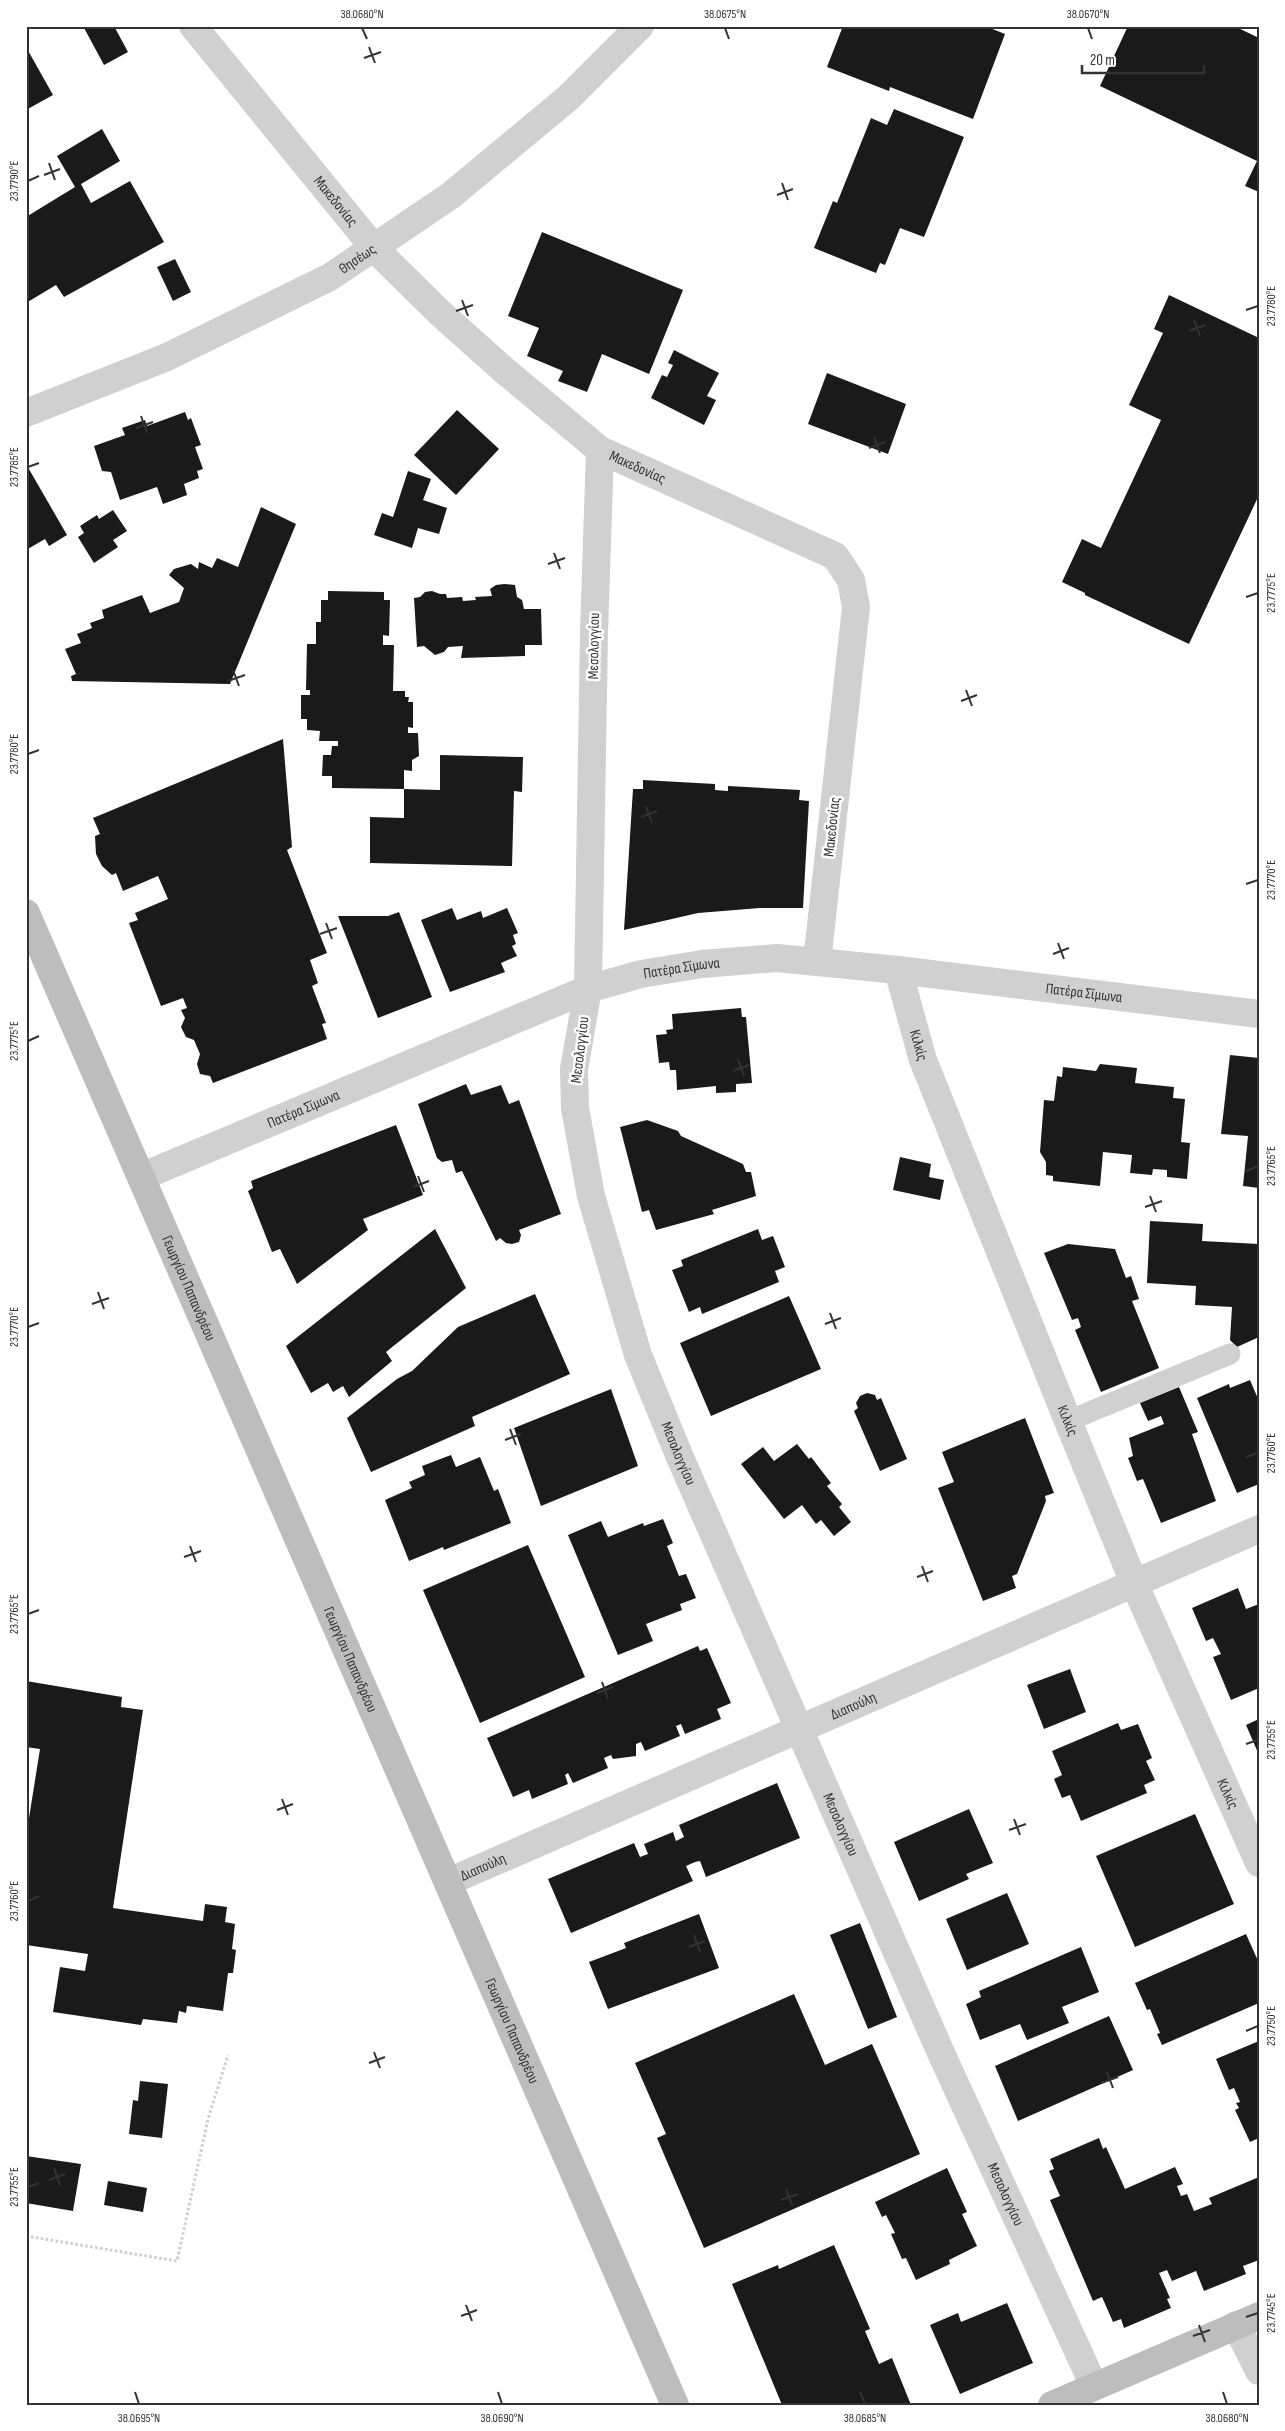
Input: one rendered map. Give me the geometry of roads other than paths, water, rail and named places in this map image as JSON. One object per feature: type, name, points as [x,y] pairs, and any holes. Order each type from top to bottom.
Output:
[{"type":"main road","name":"Γεωργίου Παπανδρέου","points":[[26,913],[675,2405]]},
{"type":"main road","points":[[1052,2405],[1247,2321]]},
{"type":"street","name":"Μακεδονίας","points":[[193,26],[375,248],[440,314],[600,450],[836,556],[852,580],[856,607],[817,962]]},
{"type":"street","name":"Θησέως","points":[[26,413],[167,357],[330,277],[450,196],[568,98],[640,26]]},
{"type":"street","name":"Μεσολογγίου","points":[[600,450],[594,633],[588,989],[574,1068],[575,1108],[590,1196],[638,1355],[798,1730],[941,2053],[1094,2386]]},
{"type":"street","name":"Πατέρα Σϊμωνα","points":[[141,1177],[588,989],[641,974],[702,964],[777,958],[898,970],[1259,1014]]},
{"type":"street","name":"Κιλκίς","points":[[898,970],[923,1060],[1068,1421],[1134,1583],[1259,1863]]},
{"type":"street","name":"Διαπούλη","points":[[448,1882],[1259,1529]]},
{"type":"street","points":[[1247,2321],[1259,2371]]},
{"type":"lane","points":[[1068,1421],[1230,1354]]}]
